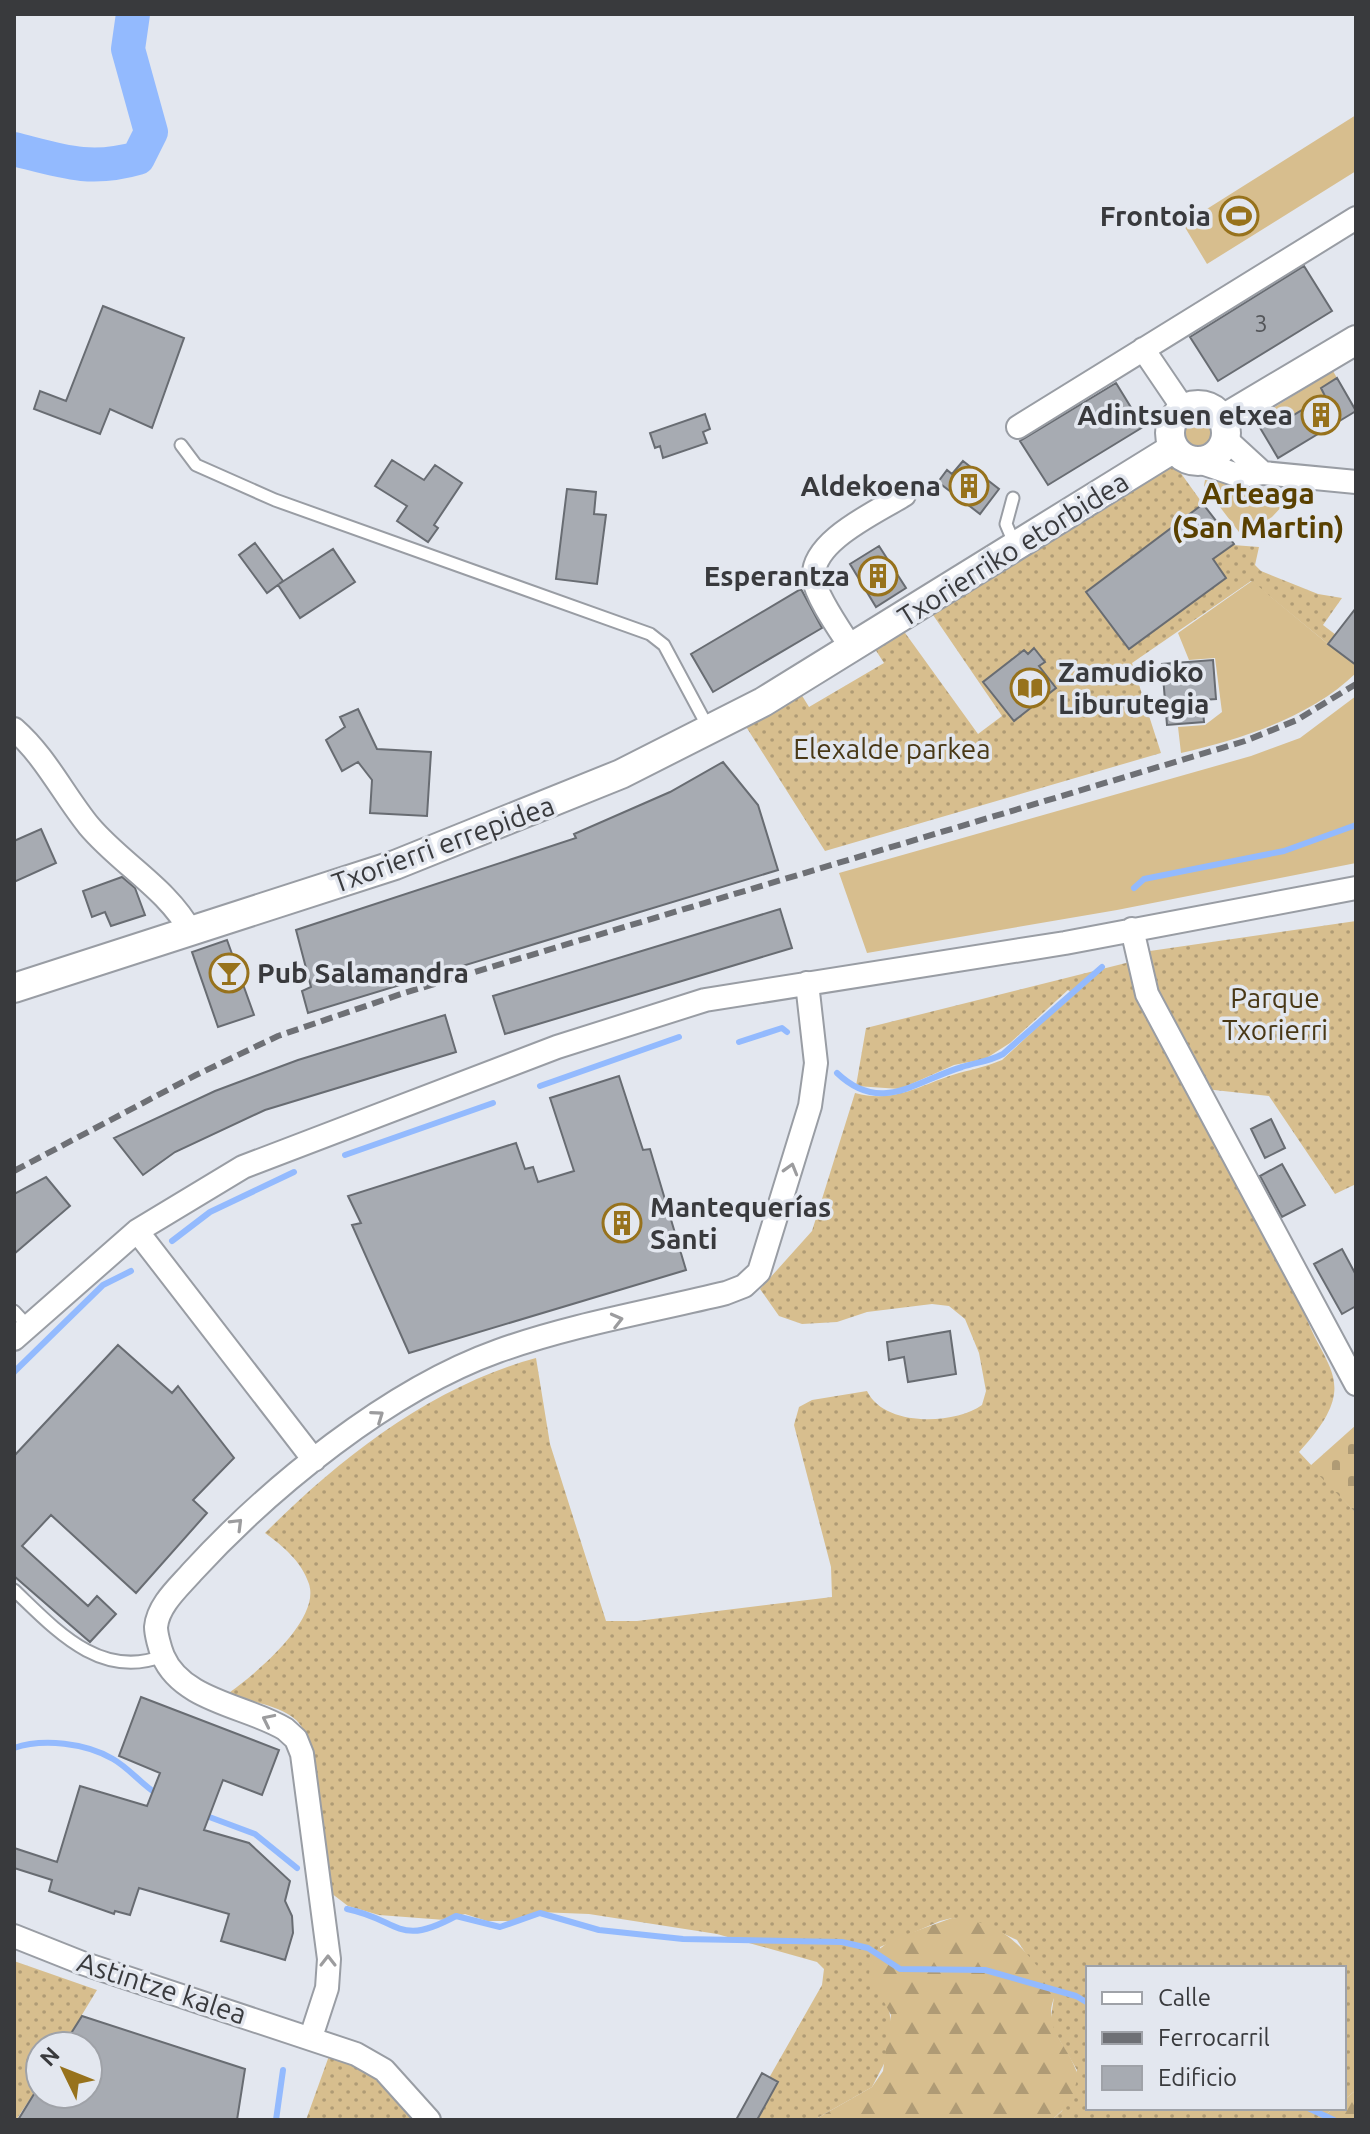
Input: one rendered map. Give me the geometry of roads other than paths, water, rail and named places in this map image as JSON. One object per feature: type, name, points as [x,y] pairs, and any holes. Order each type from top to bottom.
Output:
[{"type":"street","points":[[1018,427],[1356,218]]},
{"type":"street","points":[[1199,462],[1214,456],[1225,429],[1356,340]]},
{"type":"street","points":[[1143,349],[1183,408]]},
{"type":"street","points":[[1263,473],[1201,404],[1183,408],[1169,431],[1174,448],[1188,460],[1240,476],[1263,473],[1356,482]]},
{"type":"street","name":"Txorierriko etorbidea","points":[[852,649],[1174,448]]},
{"type":"street","points":[[852,649],[814,580],[816,558],[826,545],[904,495]]},
{"type":"street","name":"Txorierri errepidea","points":[[14,988],[471,838],[621,774],[709,730],[852,649]]},
{"type":"street","points":[[14,729],[38,753],[88,824],[116,854],[173,902],[191,932]]},
{"type":"street","points":[[19,1325],[137,1231],[243,1167],[557,1047],[705,1000],[845,979],[1356,888]]},
{"type":"street","points":[[1132,929],[1147,994],[1356,1384]]},
{"type":"street","points":[[311,2037],[327,1988],[329,1959],[302,1754],[296,1739],[285,1729],[194,1689],[176,1675],[163,1656],[156,1627],[165,1602],[208,1567],[252,1510],[314,1460],[410,1393],[498,1351],[726,1293],[744,1286],[759,1272],[810,1106],[816,1063],[807,983]]},
{"type":"street","points":[[137,1231],[314,1460]]},
{"type":"street","name":"Astintze kalea","points":[[14,1936],[69,1958],[356,2054],[384,2070],[429,2120]]},
{"type":"lane","points":[[181,445],[196,465],[275,500],[650,634],[664,645],[709,730]]},
{"type":"lane","points":[[1013,498],[1006,524],[1015,546]]},
{"type":"lane","points":[[14,1590],[50,1624],[90,1654],[117,1662],[145,1663],[163,1656]]},
{"type":"waterway","points":[[14,149],[76,163],[105,164],[138,158],[151,132],[128,49],[133,14]]},
{"type":"waterway","points":[[1134,888],[1144,879],[1284,851],[1356,825]]},
{"type":"waterway","points":[[837,1073],[868,1092],[883,1093],[898,1091],[998,1057],[1102,967]]},
{"type":"waterway","points":[[739,1042],[782,1028],[787,1032]]},
{"type":"waterway","points":[[540,1086],[679,1037]]},
{"type":"waterway","points":[[345,1155],[493,1103]]},
{"type":"waterway","points":[[172,1241],[210,1212],[294,1172]]},
{"type":"waterway","points":[[14,1372],[103,1285],[131,1271]]},
{"type":"waterway","points":[[14,1748],[51,1743],[90,1749],[119,1763],[157,1794]]},
{"type":"waterway","points":[[204,1815],[255,1834],[297,1868]]},
{"type":"waterway","points":[[347,1909],[410,1931],[422,1930],[456,1916],[500,1927],[540,1913],[599,1930],[683,1939],[842,1942],[868,1948],[900,1969],[985,1970],[1076,1996],[1086,2002]]},
{"type":"waterway","points":[[276,2120],[283,2070]]},
{"type":"waterway","points":[[1312,2110],[1334,2120]]},
{"type":"railway","points":[[14,1171],[196,1075],[278,1036],[401,994],[1245,741],[1297,720],[1356,684]]},
{"type":"place","name":"Frontoia","points":[[1239,216]]},
{"type":"place","name":"Adintsuen etxea","points":[[1321,415]]},
{"type":"place","name":"Aldekoena","points":[[969,486]]},
{"type":"place","name":"Esperantza","points":[[878,576]]},
{"type":"place","name":"Zamudioko Liburutegia","points":[[1030,688]]},
{"type":"place","name":"Pub Salamandra","points":[[229,973]]},
{"type":"place","name":"Mantequerías Santi","points":[[622,1223]]},
{"type":"district","name":"Arteaga (San Martin)","points":[[1258,511]]},
{"type":"park label","name":"Elexalde parkea","points":[[892,749]]},
{"type":"park label","name":"Parque Txorierri","points":[[1275,1014]]}]
